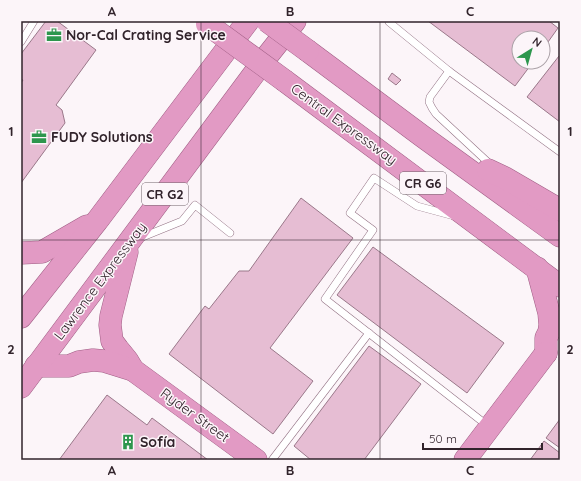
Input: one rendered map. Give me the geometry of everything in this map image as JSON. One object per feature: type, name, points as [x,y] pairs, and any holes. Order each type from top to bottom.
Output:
[{"type":"highway","name":"CR G2","points":[[21,317],[248,21]]},
{"type":"highway","name":"CR G6","points":[[267,21],[560,236]]},
{"type":"highway","name":"Lawrence Expressway","points":[[21,387],[295,21]]},
{"type":"highway","name":"Central Expressway","points":[[206,22],[560,286]]},
{"type":"highway","points":[[422,136],[505,178],[560,210]]},
{"type":"highway","points":[[21,253],[42,252],[96,221]]},
{"type":"highway","points":[[129,242],[111,316],[110,326],[112,341],[133,370]]},
{"type":"highway","points":[[465,460],[553,350],[546,338],[550,325],[549,313],[537,268]]},
{"type":"highway","points":[[36,366],[69,366],[79,362],[93,360],[104,361],[133,370]]},
{"type":"highway","name":"Ryder Street","points":[[133,370],[256,460]]},
{"type":"lane","points":[[21,42],[34,21]]},
{"type":"lane","points":[[390,21],[389,22],[449,71],[560,152]]},
{"type":"lane","points":[[449,71],[430,97],[429,102],[432,108],[436,114],[505,178]]},
{"type":"lane","points":[[477,223],[417,206],[374,178],[350,213],[373,230],[325,299],[490,428]]},
{"type":"lane","points":[[129,242],[182,222],[195,205],[230,233]]},
{"type":"lane","points":[[272,460],[369,333]]},
{"type":"building","points":[[46,21],[57,21],[96,50],[56,105],[62,110],[65,123],[21,183],[21,83],[23,80],[21,79],[21,54]]},
{"type":"building","points":[[428,21],[549,21],[558,28],[551,38],[551,30],[511,30],[511,70],[527,70],[515,86]]},
{"type":"building","points":[[559,56],[560,122],[527,97],[548,70],[551,70],[551,66]]},
{"type":"building","points":[[392,73],[401,80],[396,85],[388,79]]},
{"type":"building","points":[[301,198],[353,238],[270,348],[313,381],[273,434],[169,354],[205,306],[209,309],[239,271],[249,271]]},
{"type":"building","points":[[373,247],[504,343],[467,393],[337,295]]},
{"type":"building","points":[[369,346],[421,384],[364,460],[311,460],[294,446]]},
{"type":"building","name":"Sofía","points":[[107,395],[147,425],[152,418],[208,460],[59,460]]},
{"type":"building","points":[[560,419],[560,448],[546,438]]},
{"type":"building","points":[[544,441],[560,453],[560,460],[530,460]]},
{"type":"place","name":"Nor-Cal Crating Service","points":[[54,35]]},
{"type":"place","name":"FUDY Solutions","points":[[39,137]]},
{"type":"place","name":"Sofía","points":[[128,442]]}]
